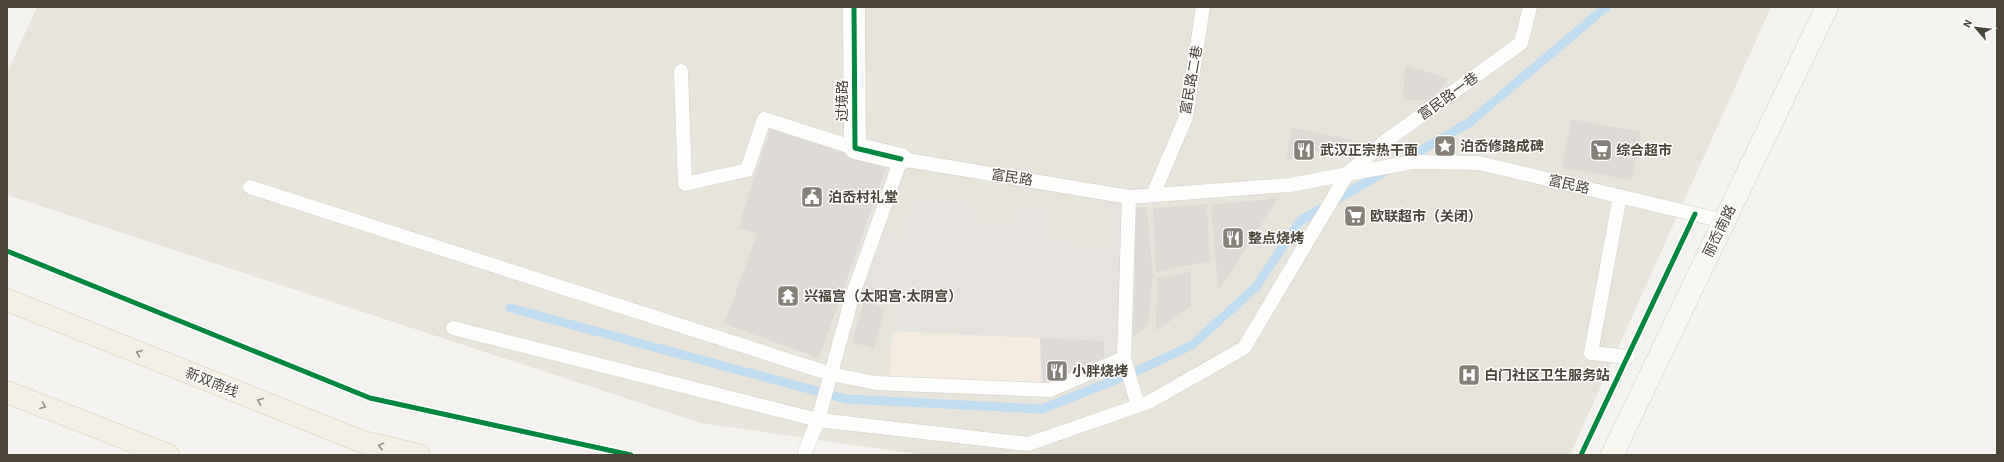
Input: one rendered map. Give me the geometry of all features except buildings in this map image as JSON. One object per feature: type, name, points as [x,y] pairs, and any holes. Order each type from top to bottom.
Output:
[{"type":"main road","name":"丽岙南路","points":[[1612,455],[1827,7]]},
{"type":"main road","name":"新双南线","points":[[7,300],[363,442],[419,455]]},
{"type":"main road","points":[[7,392],[168,455]]},
{"type":"street","name":"过境路","points":[[854,7],[855,148]]},
{"type":"street","points":[[855,148],[901,159]]},
{"type":"lane","name":"富民路二巷","points":[[1154,195],[1186,116],[1203,7]]},
{"type":"lane","name":"富民路一巷","points":[[1350,174],[1383,143],[1521,42],[1530,7]]},
{"type":"lane","points":[[681,71],[685,184],[747,170],[764,119],[855,148]]},
{"type":"lane","points":[[805,452],[819,416],[853,294],[901,159]]},
{"type":"lane","name":"富民路","points":[[901,159],[1129,197],[1290,185],[1412,162],[1479,163],[1724,221]]},
{"type":"lane","points":[[453,328],[819,416],[1028,444],[1136,400],[1149,402],[1244,348],[1314,230],[1350,174]]},
{"type":"lane","points":[[250,187],[831,374],[876,383],[1050,390],[1124,358]]},
{"type":"lane","points":[[1620,196],[1591,353],[1628,357]]},
{"type":"lane","points":[[1129,197],[1124,358],[1136,400]]},
{"type":"shaded area","points":[[37,7],[1771,7],[1570,455],[922,455],[701,423],[7,195],[7,73]]},
{"type":"shaded area","points":[[1108,193],[1129,197],[1124,358],[1104,358],[1104,341],[892,331],[893,307],[853,294],[875,232],[903,236],[913,196],[975,203],[974,220],[1015,225],[1019,205],[1050,210],[1047,240],[1109,248]]},
{"type":"shaded area","points":[[892,331],[1040,338],[1042,383],[890,381]]},
{"type":"waterway","points":[[1403,161],[1470,122],[1606,7]]},
{"type":"waterway","points":[[510,308],[846,399],[1042,409],[1135,372],[1192,345],[1256,287],[1300,221],[1387,170]]},
{"type":"cycle path","points":[[854,7],[855,148],[901,159]]},
{"type":"cycle path","points":[[1581,455],[1695,214]]},
{"type":"cycle path","points":[[7,251],[370,398],[631,455]]},
{"type":"place","name":"泊岙修路成碑","points":[[1445,146]]},
{"type":"place","name":"武汉正宗热干面","points":[[1304,150]]},
{"type":"place","name":"综合超市","points":[[1601,150]]},
{"type":"place","name":"泊岙村礼堂","points":[[812,197]]},
{"type":"place","name":"欧联超市（关闭）","points":[[1355,216]]},
{"type":"place","name":"整点烧烤","points":[[1233,238]]},
{"type":"place","name":"兴福宫（太阳宫·太阴宫）","points":[[788,296]]},
{"type":"place","name":"小胖烧烤","points":[[1057,371]]},
{"type":"place","name":"白门社区卫生服务站","points":[[1469,375]]}]
